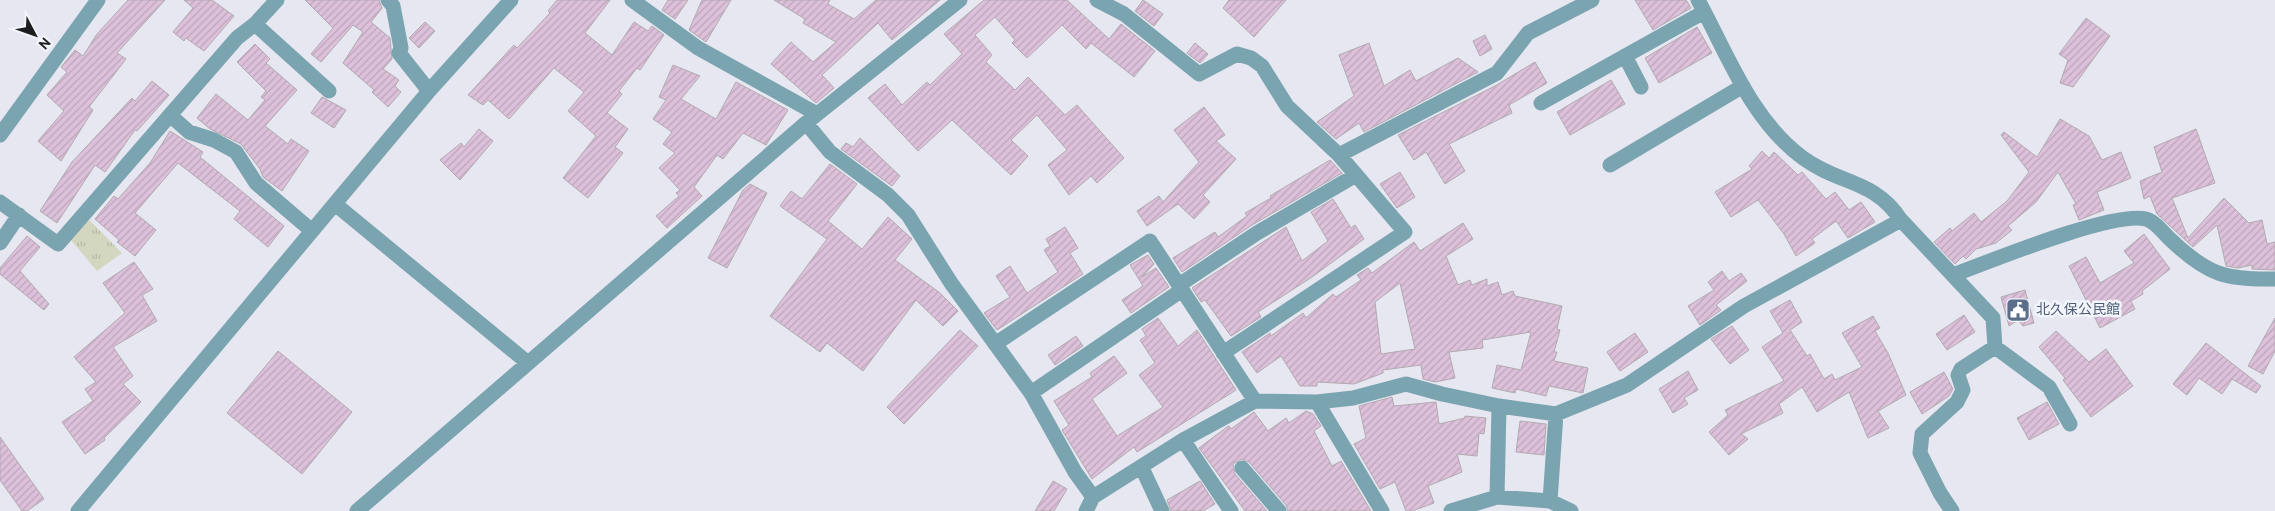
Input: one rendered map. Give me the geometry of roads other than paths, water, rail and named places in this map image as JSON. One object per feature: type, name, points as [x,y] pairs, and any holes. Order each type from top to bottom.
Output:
[{"type":"street","points":[[0,135],[98,0]]},
{"type":"street","points":[[0,202],[58,244],[238,38],[255,24],[277,0]]},
{"type":"street","points":[[388,0],[393,6],[401,48],[398,53],[429,91]]},
{"type":"street","points":[[78,511],[429,91],[511,0]]},
{"type":"street","points":[[632,0],[698,48],[771,91],[812,119],[830,152],[888,194],[908,214],[950,283],[1031,393],[1075,472],[1093,497]]},
{"type":"street","points":[[1097,0],[1124,14],[1199,74],[1237,54],[1251,58],[1262,66],[1287,106],[1339,155],[1405,232],[1223,353]]},
{"type":"street","points":[[1339,155],[1497,72],[1528,33],[1592,0]]},
{"type":"street","points":[[358,511],[812,119],[951,2]]},
{"type":"street","points":[[1541,103],[1625,56],[1701,6],[1743,86],[1772,128],[1803,158],[1830,175],[1874,190],[1891,204],[1901,220],[1993,318],[1995,347],[2049,387],[2070,424]]},
{"type":"street","points":[[255,24],[329,91]]},
{"type":"street","points":[[1625,56],[1641,87]]},
{"type":"street","points":[[1610,165],[1743,86]]},
{"type":"street","points":[[170,116],[189,132],[214,140],[236,152],[256,183],[312,231]]},
{"type":"street","points":[[1031,393],[1257,233],[1356,175]]},
{"type":"street","points":[[335,204],[528,363]]},
{"type":"street","points":[[0,243],[19,215]]},
{"type":"street","points":[[1952,275],[2078,231],[2130,218],[2148,220],[2198,264],[2222,275],[2241,280],[2275,279]]},
{"type":"street","points":[[1086,511],[1093,497],[1142,468],[1183,440],[1254,401],[1317,402],[1352,398],[1406,384],[1499,406],[1556,414],[1627,384],[1744,306],[1901,220]]},
{"type":"street","points":[[995,344],[1150,241],[1254,401]]},
{"type":"street","points":[[1952,511],[1940,493],[1920,453],[1922,434],[1957,402],[1963,390],[1958,375],[1961,369],[1995,347]]},
{"type":"street","points":[[1317,402],[1382,511]]},
{"type":"street","points":[[1497,497],[1499,406]]},
{"type":"street","points":[[1550,501],[1556,414]]},
{"type":"street","points":[[1183,440],[1230,511]]},
{"type":"street","points":[[1142,468],[1162,511]]},
{"type":"street","points":[[1242,468],[1279,511]]},
{"type":"street","points":[[1451,511],[1497,497],[1550,501],[1571,511]]},
{"type":"place","name":"北久保公民館","points":[[2018,310]]}]
